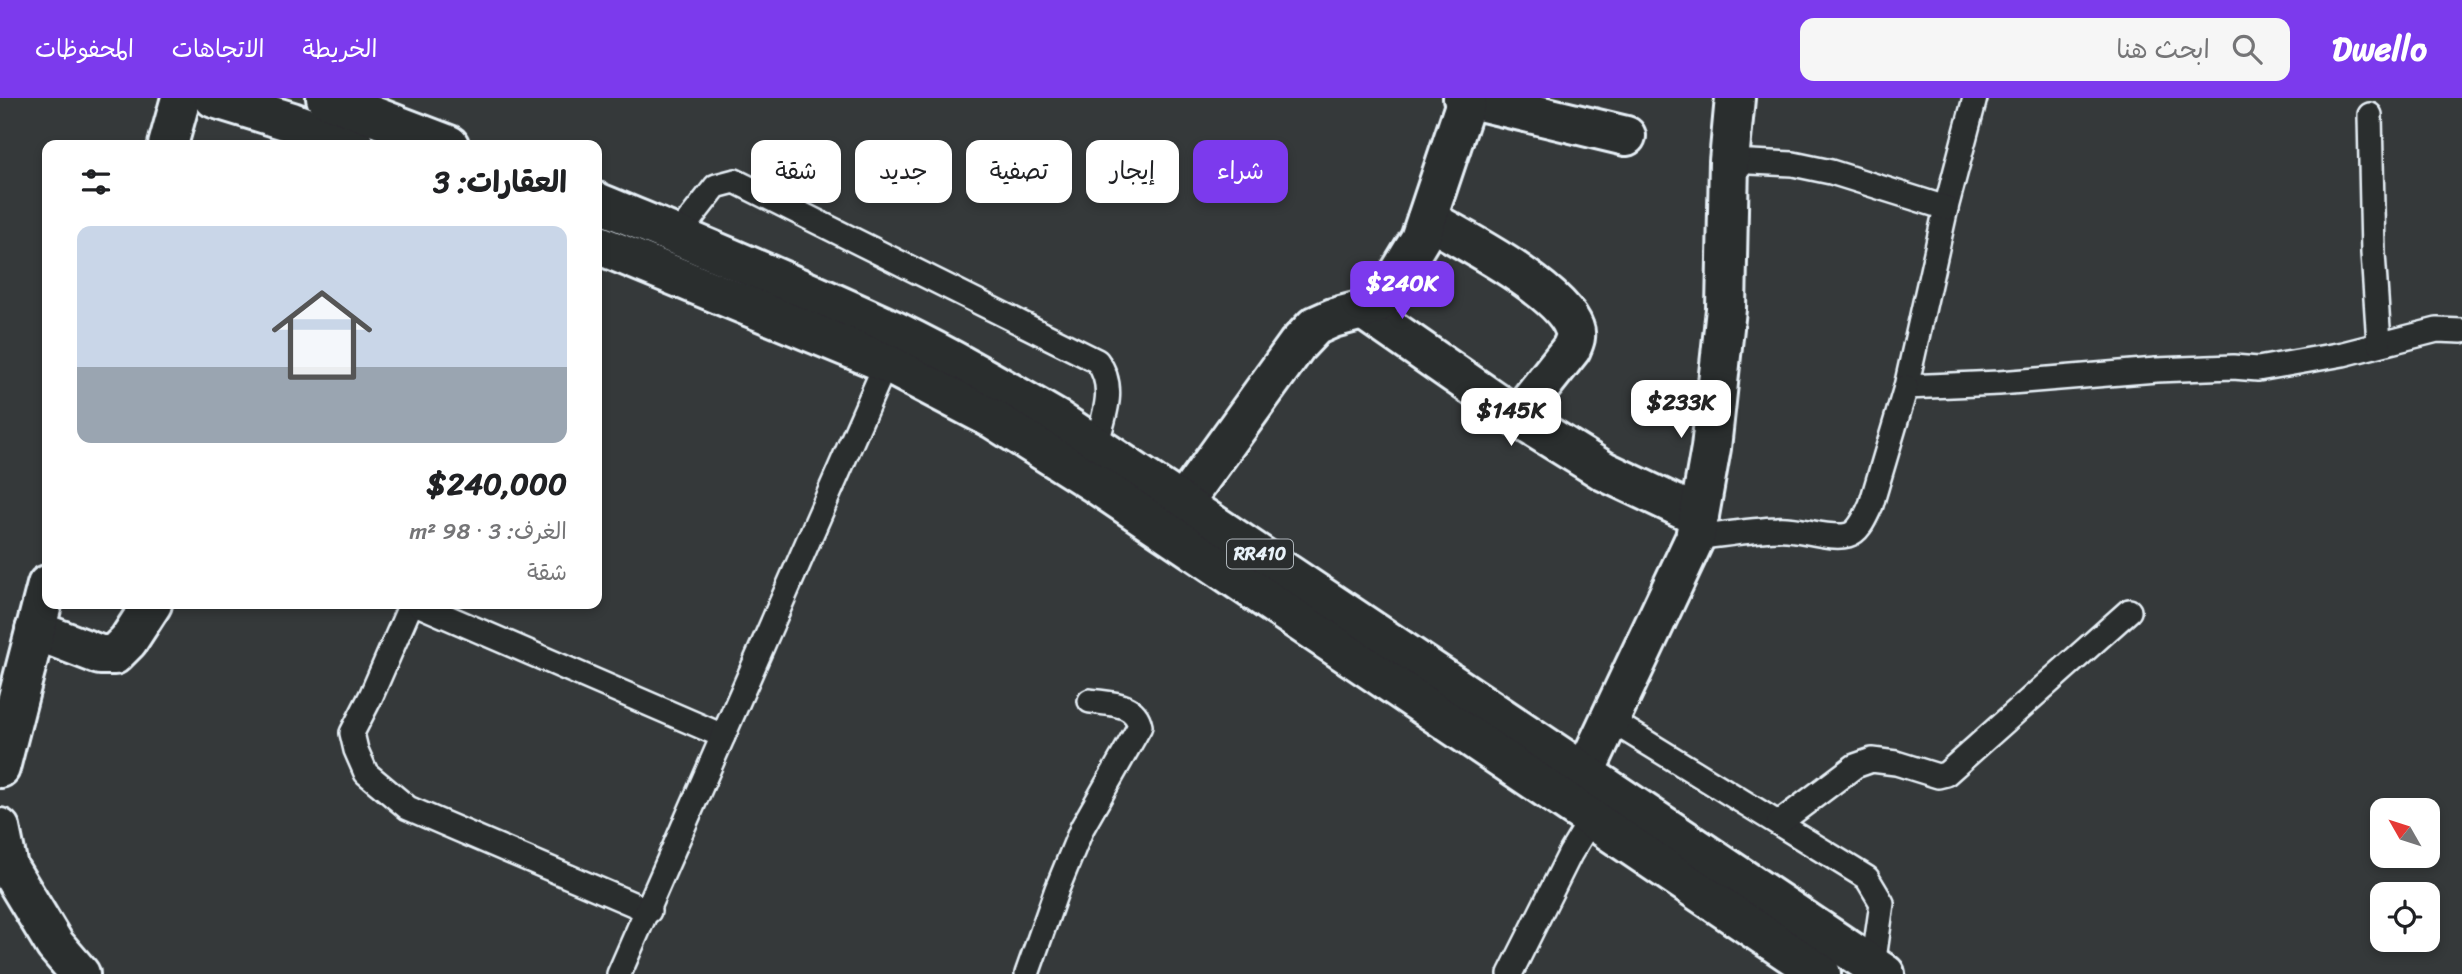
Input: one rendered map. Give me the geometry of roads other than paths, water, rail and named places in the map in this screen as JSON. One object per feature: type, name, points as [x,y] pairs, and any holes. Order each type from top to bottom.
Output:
[{"type":"main road","points":[[169,140],[181,98]]},
{"type":"main road","points":[[214,98],[341,140]]},
{"type":"main road","points":[[326,98],[436,140]]},
{"type":"main road","points":[[1183,503],[1297,345],[1315,326],[1363,310],[1386,295],[1420,239],[1466,98],[1626,136]]},
{"type":"main road","points":[[1585,772],[1697,527],[1710,448],[1726,309],[1730,161],[1735,98]]},
{"type":"main road","name":"RR410","points":[[602,204],[897,332],[1006,390],[1096,445],[1879,970]]},
{"type":"main road","points":[[1427,219],[1484,251],[1536,286],[1560,307],[1574,328],[1575,340],[1571,349],[1517,417]]},
{"type":"main road","name":"RR410","points":[[602,246],[886,363],[993,419],[1055,457],[1821,974]]},
{"type":"main road","points":[[1363,310],[1517,417],[1697,527]]},
{"type":"main road","points":[[0,768],[42,603]]},
{"type":"main road","points":[[35,630],[100,655],[114,654],[128,641],[149,609]]},
{"type":"main road","points":[[0,828],[8,867],[55,944],[80,974]]},
{"type":"lane","points":[[1697,527],[1779,528],[1848,536],[1864,521],[1906,387],[1946,208],[1975,98]]},
{"type":"lane","points":[[2370,115],[2373,253],[2379,343]]},
{"type":"lane","points":[[1730,161],[1793,164],[1946,208]]},
{"type":"lane","points":[[677,236],[716,186],[735,181],[1097,361],[1105,372],[1109,393],[1096,445]]},
{"type":"lane","points":[[1906,387],[1999,383],[2156,370],[2258,369],[2343,354],[2437,330],[2462,331]]},
{"type":"lane","points":[[619,974],[649,911],[886,363]]},
{"type":"lane","points":[[412,609],[352,733],[366,773],[408,808],[649,911]]},
{"type":"lane","points":[[426,609],[723,736]]},
{"type":"lane","points":[[1779,824],[1855,766],[1872,760],[1896,763],[1938,776],[1946,774],[2129,611]]},
{"type":"lane","points":[[1027,974],[1083,828],[1140,726],[1133,710],[1090,701]]},
{"type":"lane","points":[[1610,720],[1867,878],[1882,904],[1879,970]]},
{"type":"lane","points":[[1510,974],[1570,854],[1591,819]]}]
